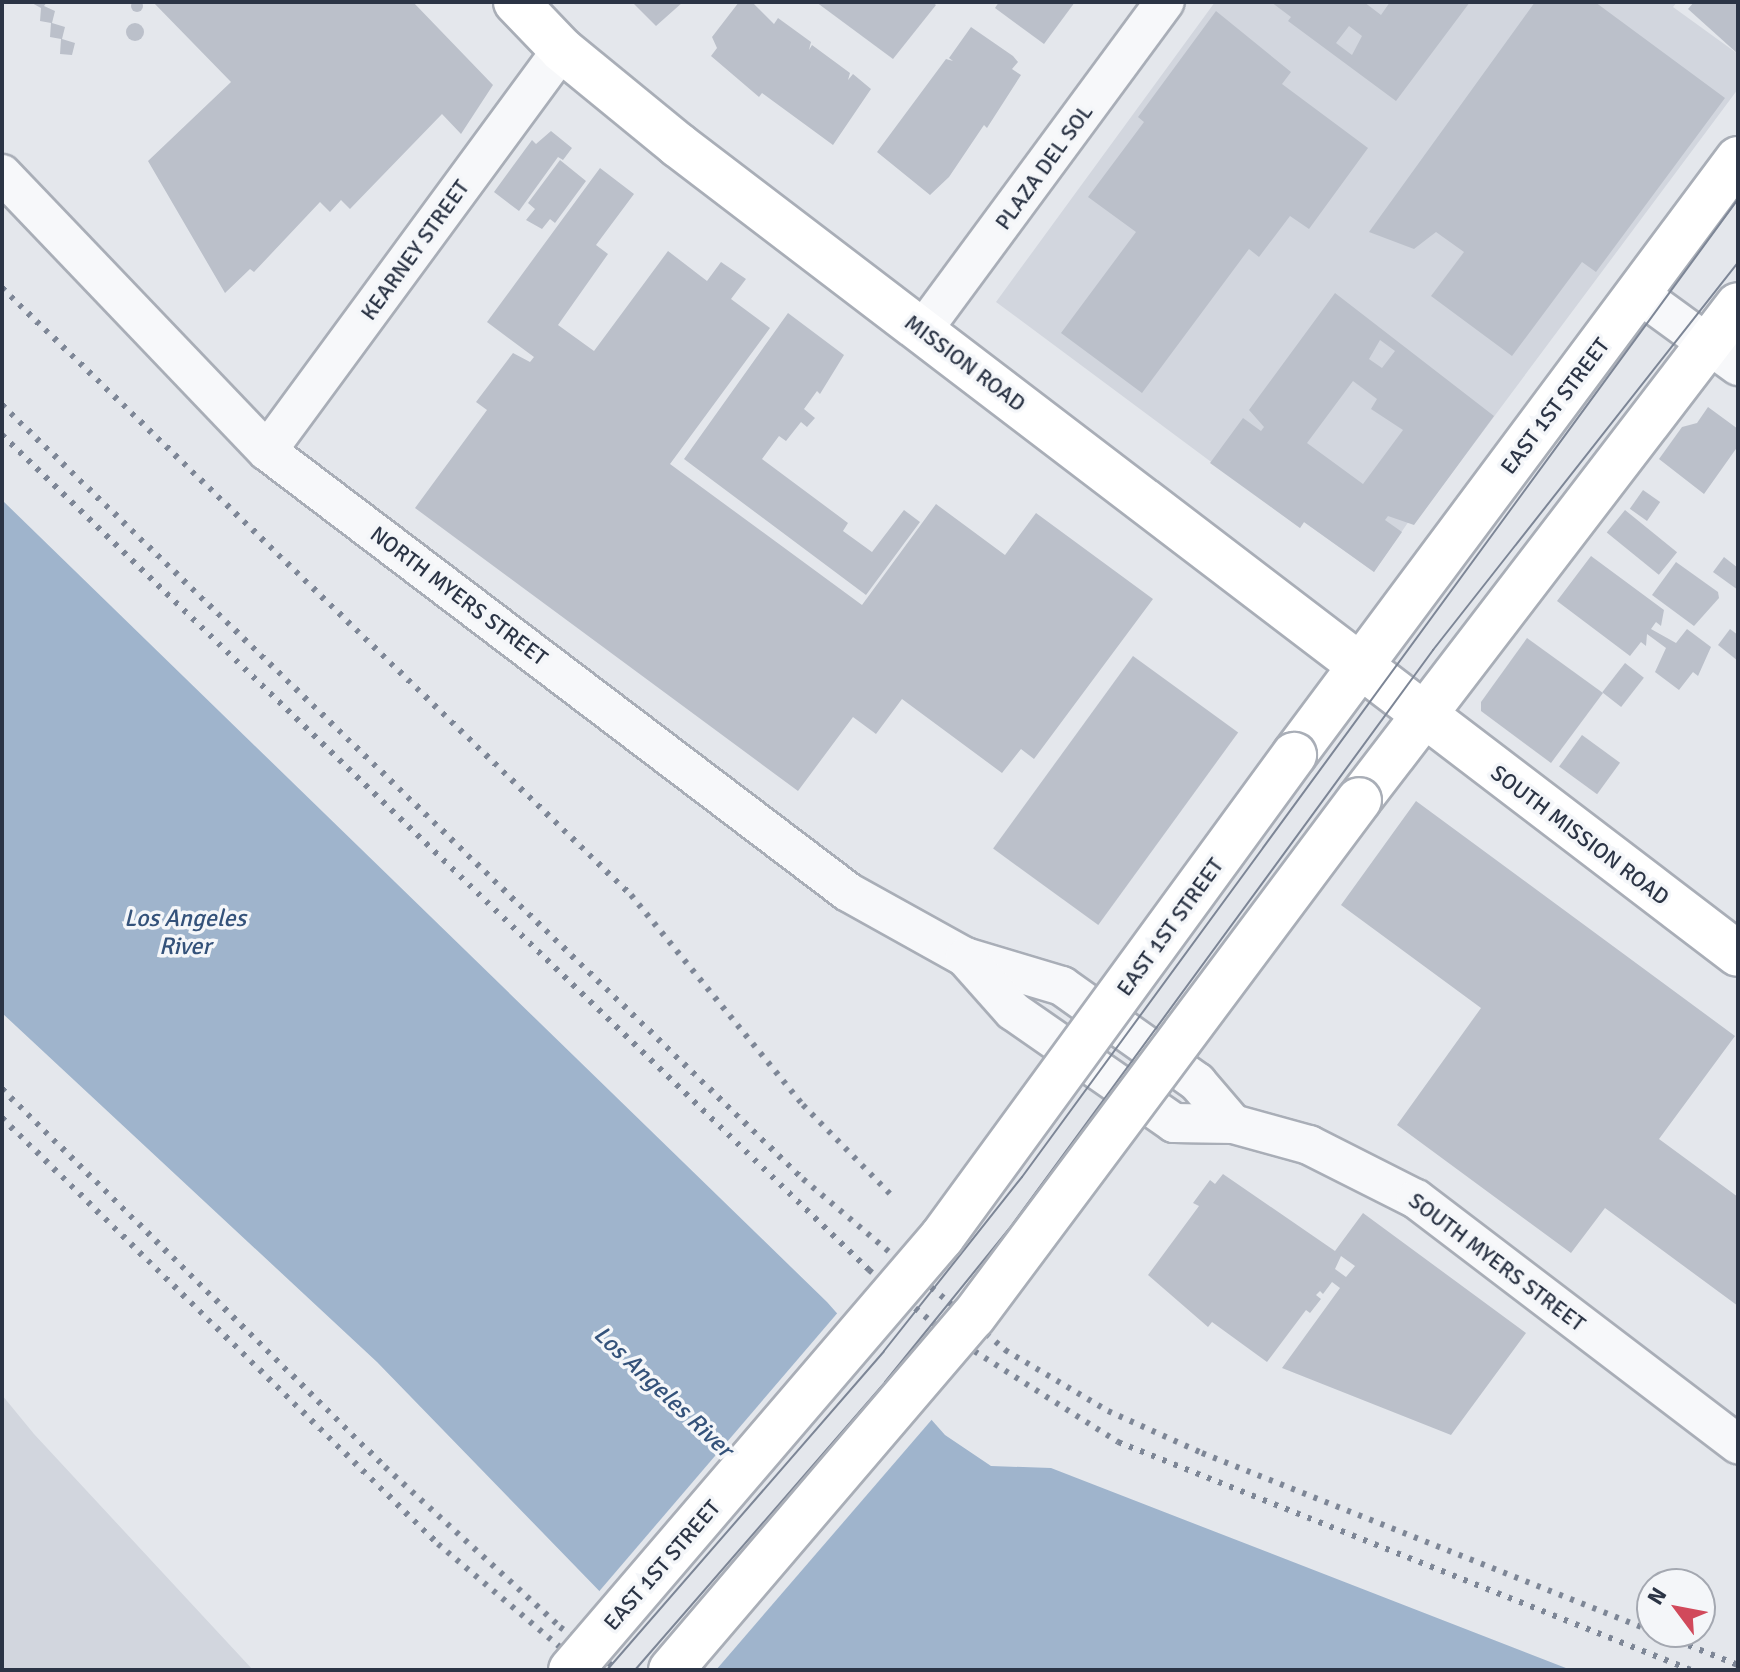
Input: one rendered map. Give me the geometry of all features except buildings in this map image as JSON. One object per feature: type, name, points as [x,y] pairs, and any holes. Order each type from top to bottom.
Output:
[{"type":"main road","name":"MISSION ROAD","points":[[516,2],[562,50],[1421,716]]},
{"type":"main road","name":"EAST 1ST STREET","points":[[571,1670],[942,1237],[1359,666],[1738,159]]},
{"type":"main road","points":[[671,1670],[973,1317],[1421,716],[1723,356],[1738,305]]},
{"type":"main road","name":"SOUTH MISSION ROAD","points":[[1421,716],[1738,954]]},
{"type":"street","name":"PLAZA DEL SOL","points":[[922,331],[1165,2]]},
{"type":"street","name":"KEARNEY STREET","points":[[267,451],[562,50]]},
{"type":"street","name":"NORTH MYERS STREET","points":[[2,174],[267,451],[848,892],[965,957],[1062,986],[1197,1082],[1233,1124]]},
{"type":"street","points":[[1638,293],[1723,356]]},
{"type":"street","name":"NORTH MYERS STREET","points":[[965,957],[1030,1023]]},
{"type":"street","name":"SOUTH MYERS STREET","points":[[1030,1023],[1174,1123],[1233,1124],[1309,1145],[1416,1199],[1738,1444]]},
{"type":"shaded area","points":[[1215,2],[1677,2],[1673,7],[1738,54],[1738,89],[1414,524],[1409,521],[1374,572],[1304,522],[1300,528],[996,302]]},
{"type":"shaded area","points":[[2,1395],[34,1434],[253,1670],[2,1670]]},
{"type":"water","name":"Los Angeles River","points":[[2,500],[827,1302],[945,1435],[991,1466],[1051,1468],[1571,1670],[676,1670],[377,1362],[2,1013]]},
{"type":"pier","points":[[840,1310],[934,1417],[716,1670],[671,1670],[596,1595]]},
{"type":"tram line","points":[[607,1670],[884,1351],[1022,1177],[1738,199]]},
{"type":"tram line","points":[[635,1670],[885,1382],[1009,1229],[1433,650],[1738,263]]},
{"type":"railway","points":[[2,288],[631,895],[803,1105],[891,1195]]},
{"type":"railway","points":[[2,405],[803,1179],[1005,1350],[1108,1411],[1202,1453],[1636,1625]]},
{"type":"railway","points":[[2,435],[869,1270],[944,1332],[1118,1442],[1691,1670]]},
{"type":"railway","points":[[2,1089],[385,1467],[560,1627],[618,1670]]},
{"type":"railway","points":[[2,1118],[438,1544],[587,1670]]},
{"type":"railway","points":[[1695,1648],[1738,1665]]}]
